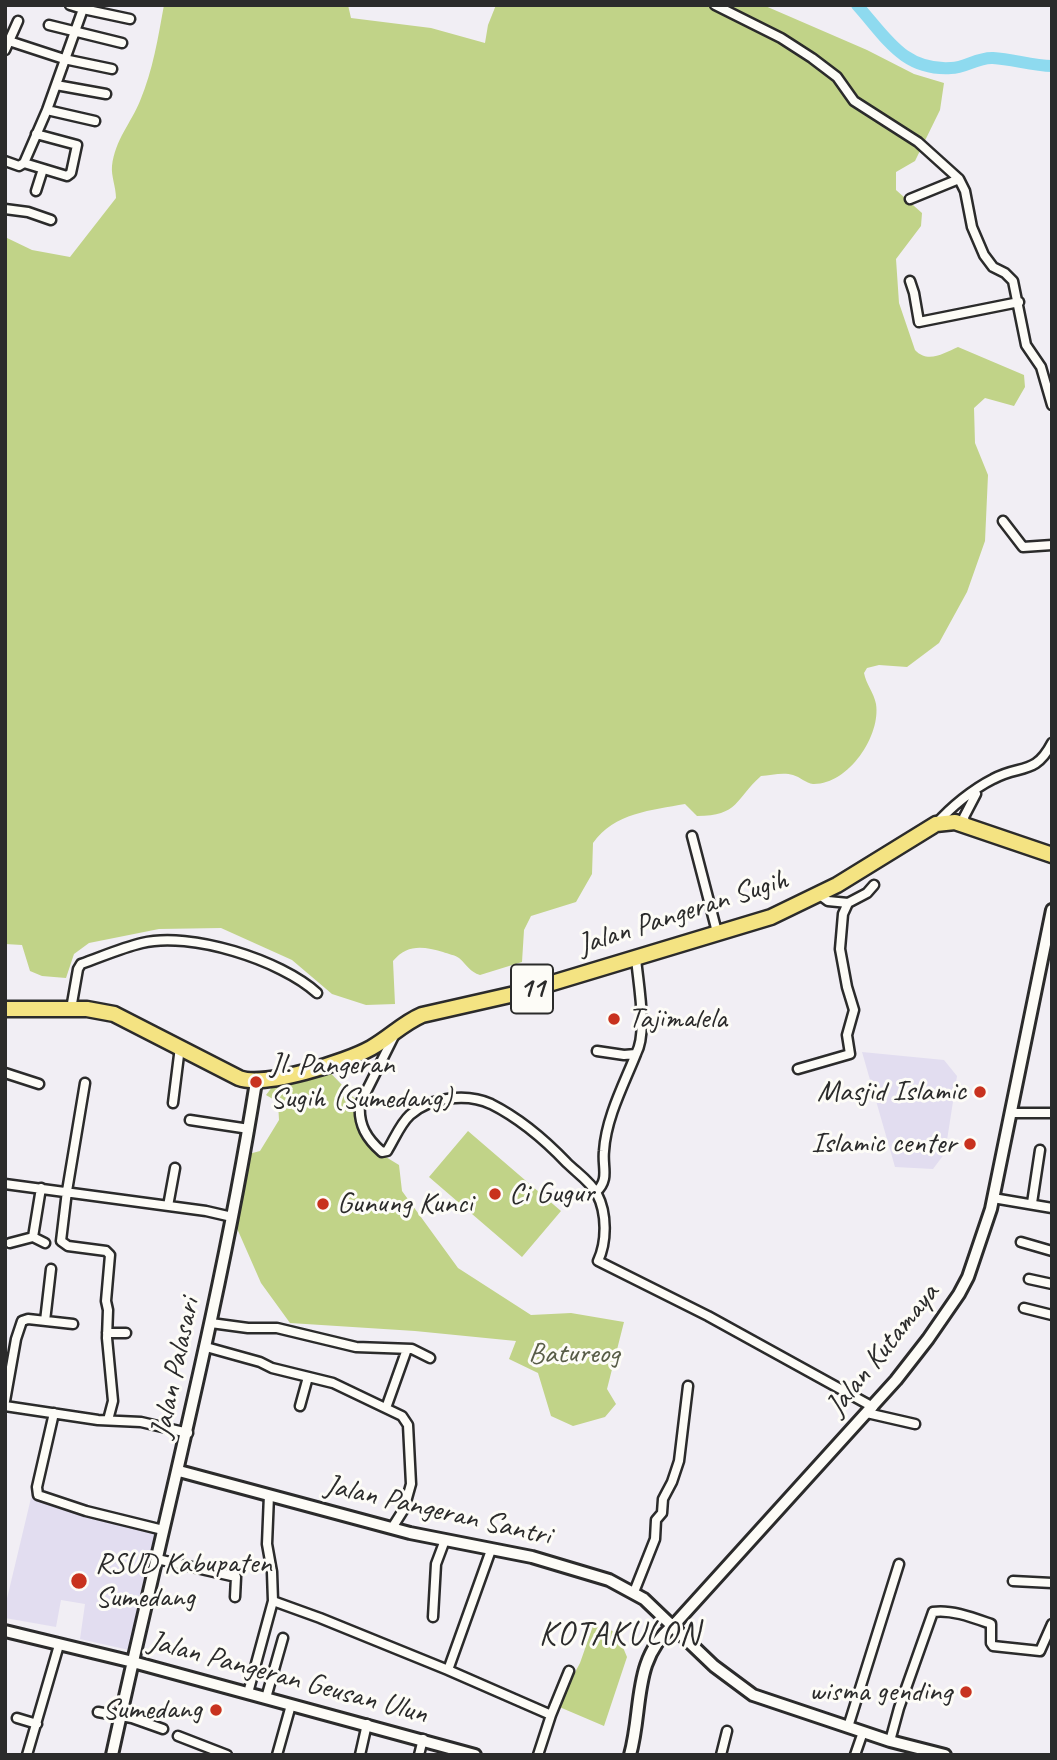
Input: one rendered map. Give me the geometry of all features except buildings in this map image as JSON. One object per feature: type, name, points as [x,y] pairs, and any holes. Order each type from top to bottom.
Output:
[{"type":"highway","points":[[936,824],[950,822],[965,826],[1052,855]]},
{"type":"highway","name":"Jalan Pangeran Sugih","points":[[256,1082],[349,1059],[373,1047],[410,1021],[433,1012],[519,993],[771,916],[820,895],[936,824]]},
{"type":"highway","points":[[5,1009],[71,1009],[114,1014],[239,1078],[256,1082]]},
{"type":"street","points":[[69,5],[106,10],[130,19]]},
{"type":"street","points":[[715,5],[781,38],[812,58],[837,76],[854,101],[918,142],[959,179],[965,191],[972,227],[984,255],[993,267],[1013,281],[1026,345],[1041,368],[1052,405]]},
{"type":"street","points":[[5,161],[20,166],[24,163],[47,110],[83,9]]},
{"type":"street","points":[[18,21],[7,46],[112,69]]},
{"type":"street","points":[[49,25],[122,43]]},
{"type":"street","points":[[56,85],[106,94]]},
{"type":"street","points":[[47,110],[95,121]]},
{"type":"street","points":[[24,163],[70,175],[78,147],[36,134]]},
{"type":"street","points":[[36,191],[43,169]]},
{"type":"street","points":[[910,199],[959,179]]},
{"type":"street","points":[[5,209],[28,212],[51,220]]},
{"type":"street","points":[[910,281],[919,322],[1019,302]]},
{"type":"street","points":[[1003,521],[1023,547],[1052,545]]},
{"type":"street","points":[[936,824],[947,811],[990,780],[1033,767],[1041,761],[1052,743]]},
{"type":"street","points":[[965,826],[964,817],[979,788]]},
{"type":"street","points":[[692,836],[717,932]]},
{"type":"street","points":[[820,895],[828,901],[848,903],[874,886]]},
{"type":"street","points":[[798,1069],[850,1054],[847,1035],[854,1010],[840,950],[843,914],[848,903]]},
{"type":"street","name":"Jalan Kutamaya","points":[[630,1755],[640,1686],[647,1662],[659,1638],[673,1626],[870,1410],[928,1339],[960,1294],[993,1198],[1052,910]]},
{"type":"street","points":[[71,1009],[81,964],[142,943],[165,940],[194,942],[270,964],[306,982],[317,993]]},
{"type":"street","points":[[596,1192],[605,1179],[604,1151],[609,1125],[640,1047],[636,958]]},
{"type":"street","points":[[398,1028],[360,1104],[359,1114],[365,1134],[382,1152],[387,1151],[410,1115],[426,1105],[442,1099],[490,1104],[546,1141],[596,1192],[605,1228],[602,1253],[598,1261],[708,1316],[870,1410],[915,1424]]},
{"type":"street","points":[[173,1103],[180,1047]]},
{"type":"street","points":[[597,1051],[636,1054]]},
{"type":"street","points":[[5,1073],[39,1084]]},
{"type":"street","name":"Jalan Palasari","points":[[113,1755],[163,1530],[188,1433],[232,1217],[256,1082]]},
{"type":"street","points":[[85,1083],[61,1241],[68,1247],[106,1251],[110,1255],[106,1299],[113,1395],[108,1420]]},
{"type":"street","points":[[1010,1113],[1052,1113]]},
{"type":"street","points":[[190,1120],[249,1129]]},
{"type":"street","points":[[1032,1203],[1040,1150]]},
{"type":"street","points":[[169,1206],[175,1168]]},
{"type":"street","points":[[5,1184],[232,1217]]},
{"type":"street","points":[[33,1237],[41,1188]]},
{"type":"street","points":[[993,1198],[1052,1208]]},
{"type":"street","points":[[10,1243],[33,1237],[45,1243]]},
{"type":"street","points":[[1021,1242],[1052,1251]]},
{"type":"street","points":[[45,1321],[51,1269]]},
{"type":"street","points":[[1029,1279],[1052,1284]]},
{"type":"street","points":[[1024,1308],[1052,1315]]},
{"type":"street","points":[[73,1324],[24,1320],[16,1339],[5,1403],[98,1420],[141,1422],[188,1433]]},
{"type":"street","points":[[211,1323],[248,1328],[277,1328],[356,1347],[407,1349],[421,1352],[430,1358]]},
{"type":"street","points":[[107,1333],[126,1333]]},
{"type":"street","points":[[5,1337],[16,1339]]},
{"type":"street","points":[[206,1347],[272,1368],[332,1382],[402,1416],[408,1425],[410,1494],[392,1528]]},
{"type":"street","points":[[386,1408],[407,1349]]},
{"type":"street","points":[[300,1406],[308,1377]]},
{"type":"street","points":[[634,1592],[656,1539],[656,1520],[662,1513],[663,1499],[679,1461],[688,1386]]},
{"type":"street","points":[[54,1413],[37,1487],[38,1494],[76,1508],[163,1530]]},
{"type":"street","name":"Jalan Pangeran Santri","points":[[179,1471],[392,1528],[550,1562],[609,1580],[634,1592],[714,1666],[753,1695],[890,1741],[945,1755]]},
{"type":"street","points":[[248,1693],[273,1601],[267,1544],[269,1495]]},
{"type":"street","points":[[433,1617],[436,1564],[445,1540]]},
{"type":"street","points":[[448,1670],[491,1550]]},
{"type":"street","points":[[157,1559],[236,1577],[235,1597]]},
{"type":"street","points":[[848,1727],[899,1564]]},
{"type":"street","points":[[1013,1581],[1052,1583]]},
{"type":"street","points":[[273,1601],[448,1670],[551,1715]]},
{"type":"street","points":[[890,1741],[933,1612],[991,1624],[993,1646],[1040,1651],[1052,1624]]},
{"type":"street","name":"Jalan Pangeran Geusan Ulun","points":[[5,1631],[133,1662],[475,1755]]},
{"type":"street","points":[[266,1698],[283,1638]]},
{"type":"street","points":[[27,1755],[59,1646]]},
{"type":"street","points":[[538,1755],[569,1671]]},
{"type":"street","points":[[277,1755],[291,1705]]},
{"type":"street","points":[[97,1712],[163,1729]]},
{"type":"street","points":[[18,1718],[37,1724]]},
{"type":"street","points":[[360,1755],[367,1724]]},
{"type":"street","points":[[720,1755],[727,1731]]},
{"type":"street","points":[[855,1755],[863,1732]]},
{"type":"street","points":[[177,1736],[209,1751],[227,1755]]},
{"type":"street","points":[[419,1755],[423,1739]]},
{"type":"shaded area","points":[[862,1052],[944,1060],[957,1076],[945,1153],[933,1169],[895,1167]]},
{"type":"shaded area","name":"RSUD Kabupaten Sumedang","points":[[31,1498],[158,1531],[129,1650],[80,1639],[85,1604],[61,1600],[56,1627],[5,1618],[5,1607]]},
{"type":"green space","points":[[164,5],[348,5],[351,18],[431,28],[485,43],[488,25],[496,5],[763,5],[867,50],[914,74],[944,83],[940,110],[915,161],[896,172],[896,190],[922,213],[921,226],[896,259],[899,303],[915,350],[920,354],[931,357],[958,347],[1024,375],[1025,387],[1014,406],[985,398],[974,408],[975,443],[988,475],[985,541],[967,592],[939,643],[907,667],[879,665],[867,668],[864,673],[875,700],[876,717],[867,744],[850,768],[826,782],[813,784],[789,774],[761,776],[735,805],[721,813],[697,816],[685,804],[634,814],[623,819],[602,833],[593,843],[592,874],[576,902],[531,916],[524,930],[522,962],[480,975],[453,955],[429,948],[410,949],[393,961],[395,1004],[366,1005],[332,994],[292,960],[221,928],[159,929],[89,943],[74,954],[66,978],[42,976],[30,971],[22,945],[5,944],[5,237],[32,250],[70,257],[116,198],[112,170],[114,157],[145,89]]},
{"type":"green space","name":"Gunung Kunci","points":[[323,1065],[361,1105],[369,1136],[381,1154],[399,1165],[402,1191],[458,1268],[531,1315],[571,1313],[624,1322],[607,1389],[616,1404],[605,1417],[573,1426],[551,1416],[538,1373],[509,1359],[516,1341],[290,1323],[261,1283],[232,1217],[245,1155],[260,1151],[279,1120],[278,1102],[266,1095],[282,1074]]},
{"type":"green space","name":"Ci Gugur","points":[[468,1131],[561,1211],[522,1257],[429,1177]]},
{"type":"green space","points":[[594,1623],[617,1633],[627,1657],[604,1726],[557,1706],[580,1663]]},
{"type":"waterway","points":[[857,5],[897,50],[920,64],[951,68],[993,58],[1052,66]]},
{"type":"place","name":"Tajimalela","points":[[614,1019]]},
{"type":"place","name":"Jl. Pangeran Sugih (Sumedang)","points":[[256,1082]]},
{"type":"place","name":"Masjid Islamic","points":[[980,1092]]},
{"type":"place","name":"Islamic center","points":[[970,1144]]},
{"type":"place","name":"Ci Gugur","points":[[495,1194]]},
{"type":"place","name":"Gunung Kunci","points":[[323,1204]]},
{"type":"place","name":"RSUD Kabupaten Sumedang","points":[[79,1581]]},
{"type":"place","name":"wisma gending","points":[[966,1692]]},
{"type":"place","name":"Sumedang","points":[[216,1710]]},
{"type":"district","name":"KOTAKULON","points":[[620,1635]]},
{"type":"park label","name":"Batureog","points":[[574,1354]]}]
